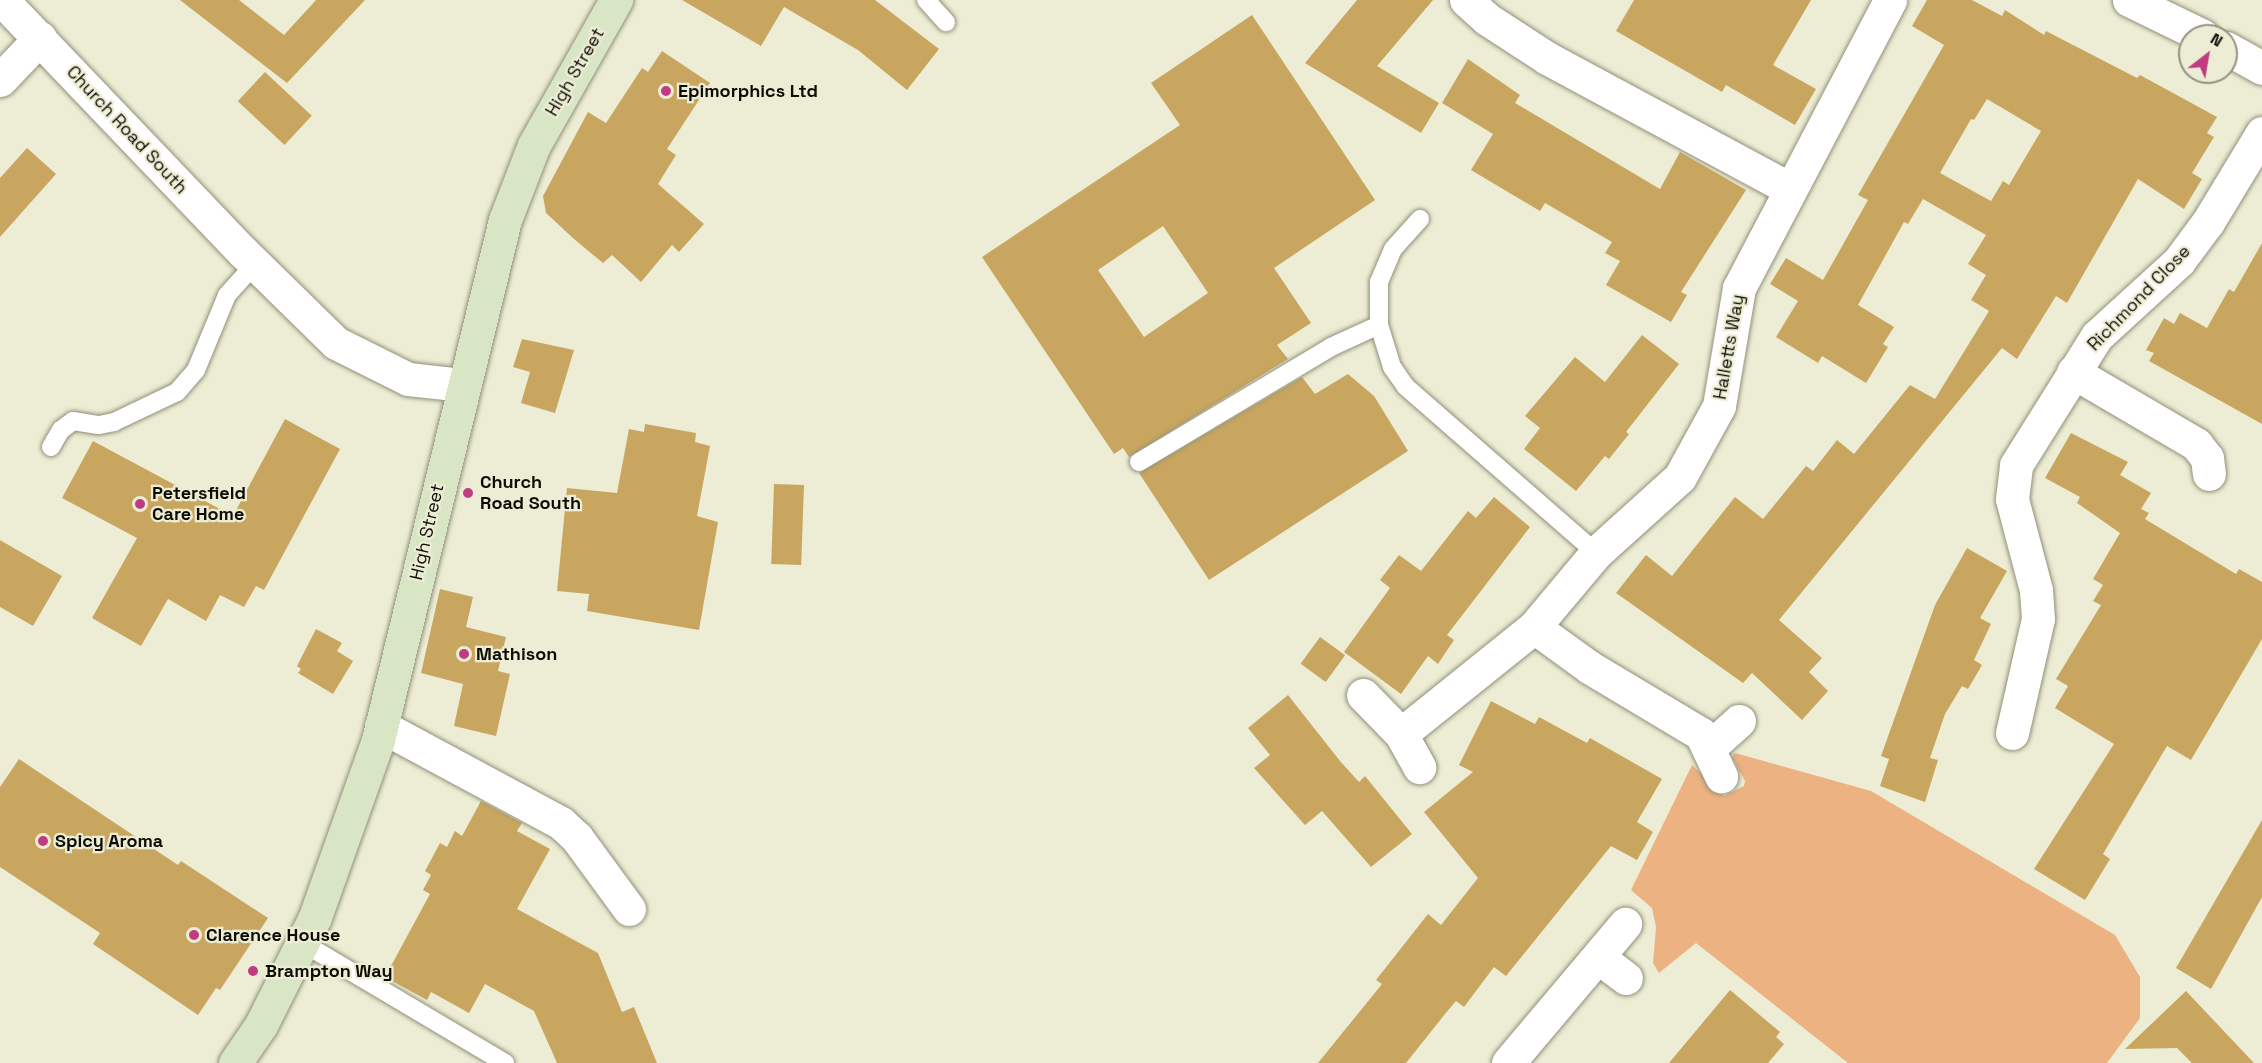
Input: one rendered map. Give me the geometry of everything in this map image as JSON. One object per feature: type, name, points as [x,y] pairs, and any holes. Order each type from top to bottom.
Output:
[{"type":"main road","name":"High Street","points":[[235,1063],[261,1025],[303,943],[354,814],[381,726],[462,385],[505,220],[534,145],[616,0]]},
{"type":"street","name":"Church Road South","points":[[2,0],[255,264],[336,343],[408,379],[462,385]]},
{"type":"street","name":"Halletts Way","points":[[1401,734],[1534,627],[1596,553],[1680,477],[1699,448],[1725,386],[1739,288],[1890,0]]},
{"type":"street","points":[[2129,0],[2178,24]]},
{"type":"street","points":[[1485,6],[1547,58],[1790,189]]},
{"type":"street","points":[[0,80],[40,38]]},
{"type":"street","points":[[2238,55],[2262,68]]},
{"type":"street","name":"Richmond Close","points":[[2012,733],[2036,638],[2038,609],[2034,580],[2016,522],[2012,478],[2023,451],[2097,336],[2179,261],[2208,222],[2262,132]]},
{"type":"street","points":[[2073,372],[2196,444],[2207,458],[2209,474]]},
{"type":"street","points":[[1534,627],[1589,667],[1691,726],[1715,761],[1739,721]]},
{"type":"street","points":[[1363,695],[1401,734],[1419,767]]},
{"type":"street","points":[[381,726],[561,824],[577,838],[629,909]]},
{"type":"street","points":[[1508,1063],[1625,924]]},
{"type":"street","points":[[1598,957],[1626,978]]},
{"type":"lane","points":[[926,0],[946,22]]},
{"type":"lane","points":[[1420,219],[1393,249],[1382,270],[1377,296],[1379,325],[1388,359],[1406,387],[1596,553]]},
{"type":"lane","points":[[51,447],[61,430],[72,421],[99,425],[114,422],[177,392],[196,370],[227,295],[255,264]]},
{"type":"lane","points":[[1139,462],[1331,347],[1379,325]]},
{"type":"lane","points":[[303,943],[505,1063]]},
{"type":"shaded area","points":[[1735,753],[1871,791],[2115,935],[2140,977],[2140,1018],[2107,1063],[1848,1063],[1696,943],[1659,973],[1653,963],[1656,927],[1652,908],[1631,890],[1692,765],[1724,796],[1744,786],[1745,781],[1732,757]]},
{"type":"building","points":[[180,0],[239,0],[284,35],[316,0],[365,0],[287,83]]},
{"type":"building","points":[[682,0],[875,0],[939,49],[907,90],[858,50],[784,7],[761,46]]},
{"type":"building","points":[[1357,0],[1433,0],[1377,66],[1439,103],[1421,133],[1305,63]]},
{"type":"building","points":[[1634,0],[1811,0],[1773,65],[1816,89],[1795,125],[1726,85],[1722,92],[1616,31]]},
{"type":"building","points":[[1927,0],[1972,0],[2002,16],[2005,10],[2044,35],[2046,31],[2137,78],[2140,75],[2217,117],[2207,133],[2214,137],[2192,173],[2202,179],[2184,209],[2138,179],[2067,303],[2056,296],[2017,359],[2002,348],[1779,620],[1822,658],[1809,672],[1828,691],[1802,720],[1752,673],[1743,683],[1616,593],[1646,555],[1672,576],[1735,497],[1763,519],[1806,466],[1813,471],[1837,440],[1854,454],[1910,385],[1935,399],[1989,311],[1971,300],[1986,275],[1968,264],[1986,235],[1923,199],[1908,224],[1904,222],[1858,305],[1894,327],[1883,344],[1888,347],[1866,383],[1822,356],[1818,363],[1776,337],[1798,301],[1770,284],[1786,258],[1823,280],[1868,200],[1858,195],[1944,45],[1912,26]],"holes":[[[1987,99],[2041,131],[2009,185],[2003,181],[1991,201],[1940,173],[1971,119],[1974,120]]]},
{"type":"building","points":[[1252,15],[1375,200],[1274,268],[1311,323],[1277,345],[1288,359],[1129,457],[1123,448],[1114,454],[982,257],[1180,125],[1151,83]],"holes":[[[1163,226],[1208,293],[1144,337],[1098,270]]]},
{"type":"building","points":[[662,51],[710,83],[667,149],[676,155],[658,184],[704,224],[679,252],[672,245],[641,282],[612,255],[603,263],[574,239],[546,213],[543,196],[588,112],[606,123],[642,68],[648,72]]},
{"type":"building","points":[[1468,59],[1520,95],[1515,103],[1660,189],[1680,152],[1746,190],[1681,292],[1687,295],[1671,322],[1606,285],[1620,261],[1605,253],[1612,242],[1545,203],[1540,211],[1471,170],[1493,134],[1442,103]]},
{"type":"building","points":[[265,72],[312,116],[285,145],[238,101]]},
{"type":"building","points":[[27,148],[56,174],[0,237],[0,178]]},
{"type":"building","points":[[2262,243],[2262,424],[2149,361],[2154,353],[2146,350],[2164,318],[2174,324],[2180,313],[2207,328],[2229,289],[2234,292]]},
{"type":"building","points":[[1642,335],[1679,364],[1626,432],[1629,434],[1609,459],[1605,456],[1576,491],[1524,449],[1540,428],[1525,416],[1575,357],[1605,382]]},
{"type":"building","points":[[522,339],[574,350],[555,413],[521,403],[530,372],[513,367]]},
{"type":"building","points":[[1348,374],[1374,396],[1408,451],[1209,580],[1139,473],[1302,377],[1315,394]]},
{"type":"building","name":"Petersfield Care Home","points":[[285,419],[340,449],[264,590],[256,586],[244,607],[220,595],[206,621],[168,599],[141,646],[92,618],[137,538],[62,498],[93,441],[233,516]]},
{"type":"building","points":[[645,424],[696,433],[695,442],[710,446],[697,516],[718,522],[699,630],[587,611],[589,594],[557,591],[567,488],[617,493],[629,429],[644,432]]},
{"type":"building","points":[[2071,433],[2128,462],[2120,475],[2151,493],[2141,509],[2149,513],[2145,519],[2236,574],[2239,569],[2262,582],[2262,639],[2191,760],[2167,746],[2103,854],[2110,859],[2085,900],[2034,869],[2114,744],[2055,708],[2068,686],[2056,679],[2101,605],[2093,601],[2103,585],[2093,579],[2120,533],[2077,503],[2080,497],[2045,478]]},
{"type":"building","points":[[774,484],[804,485],[801,565],[771,564]]},
{"type":"building","points":[[1494,497],[1530,527],[1447,635],[1454,640],[1438,664],[1428,656],[1401,694],[1344,652],[1390,588],[1380,580],[1399,555],[1421,571],[1468,511],[1476,518]]},
{"type":"building","points":[[0,540],[62,576],[33,626],[0,607]]},
{"type":"building","points":[[1967,548],[2007,571],[1980,618],[1991,624],[1974,660],[1982,665],[1968,689],[1962,686],[1945,714],[1930,758],[1938,760],[1925,802],[1880,786],[1889,759],[1881,756],[1935,605]]},
{"type":"building","name":"Mathison","points":[[440,589],[473,597],[466,627],[506,637],[498,671],[510,674],[496,736],[454,726],[463,684],[421,673]]},
{"type":"building","points":[[316,629],[342,643],[337,651],[353,661],[333,694],[298,673],[301,669],[297,666]]},
{"type":"building","points":[[1320,637],[1345,655],[1326,682],[1301,664]]},
{"type":"building","points":[[1288,695],[1340,761],[1359,782],[1365,776],[1412,834],[1371,867],[1322,811],[1305,825],[1254,768],[1270,755],[1248,728]]},
{"type":"building","points":[[1491,701],[1535,724],[1539,717],[1587,743],[1590,738],[1662,779],[1637,822],[1653,832],[1637,860],[1611,846],[1506,976],[1494,967],[1464,1007],[1456,1001],[1406,1063],[1318,1063],[1382,984],[1376,980],[1428,914],[1441,925],[1478,878],[1424,812],[1473,772],[1459,765]]},
{"type":"building","points":[[19,759],[178,865],[181,861],[268,918],[220,990],[216,988],[198,1015],[93,944],[100,933],[0,867],[0,787]]},
{"type":"building","points":[[481,801],[522,823],[517,831],[550,849],[517,909],[598,953],[622,1012],[634,1007],[657,1063],[557,1063],[534,1011],[485,984],[469,1013],[431,992],[427,1000],[385,977],[430,894],[423,890],[431,875],[425,871],[440,843],[447,847],[455,831],[462,836]]},
{"type":"building","points":[[2262,820],[2262,897],[2211,989],[2176,968]]},
{"type":"building","points":[[1730,990],[1780,1032],[1776,1037],[1784,1044],[1768,1063],[1669,1063]]},
{"type":"building","points":[[2186,991],[2254,1063],[2192,1063],[2177,1048],[2125,1049]]},
{"type":"place","name":"Epimorphics Ltd","points":[[666,91]]},
{"type":"place","name":"Church Road South","points":[[468,493]]},
{"type":"place","name":"Petersfield Care Home","points":[[140,504]]},
{"type":"place","name":"Mathison","points":[[464,654]]},
{"type":"place","name":"Spicy Aroma","points":[[43,841]]},
{"type":"place","name":"Clarence House","points":[[194,935]]},
{"type":"place","name":"Brampton Way","points":[[253,971]]}]
